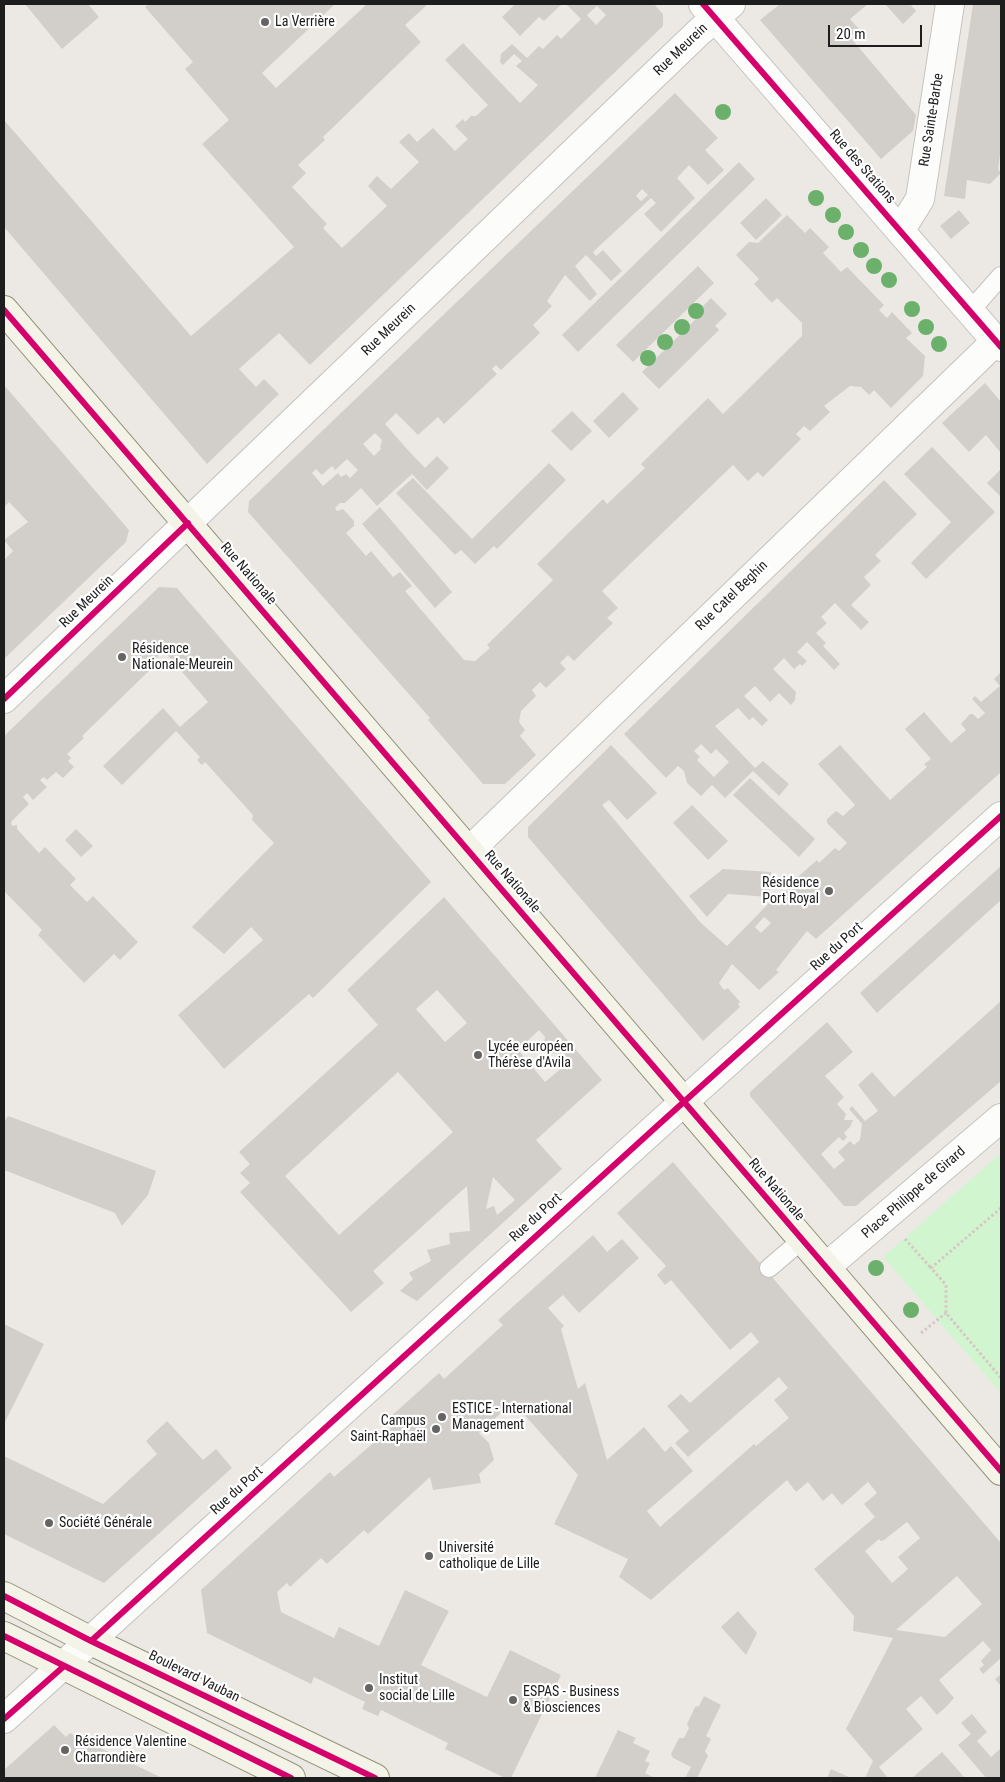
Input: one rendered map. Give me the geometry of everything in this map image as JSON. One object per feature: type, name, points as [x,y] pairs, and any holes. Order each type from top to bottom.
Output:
[{"type":"street","name":"Rue Sainte-Barbe","points":[[900,231],[920,198],[950,4]]},
{"type":"street","name":"Rue des Stations","points":[[717,8],[900,231],[998,344]]},
{"type":"street","name":"Rue Meurein","points":[[4,699],[188,523],[717,8]]},
{"type":"street","name":"Rue Nationale","points":[[4,310],[1001,1471]]},
{"type":"street","name":"Rue Catel Beghin","points":[[468,852],[998,344]]},
{"type":"street","name":"Rue du Port","points":[[4,1719],[684,1101],[1001,816]]},
{"type":"street","name":"Place Philippe de Girard","points":[[826,1268],[1001,1118]]},
{"type":"street","name":"Boulevard Vauban","points":[[4,1596],[91,1641],[374,1778]]},
{"type":"street","points":[[4,1636],[63,1667],[291,1778]]},
{"type":"lane","points":[[970,311],[1001,276]]},
{"type":"lane","points":[[769,1268],[802,1240]]},
{"type":"path","points":[[931,1268],[1001,1208]]},
{"type":"path","points":[[904,1237],[946,1284],[946,1313],[1001,1378]]},
{"type":"green space","points":[[1001,1153],[1001,1393],[883,1257]]},
{"type":"building","points":[[25,4],[88,4],[99,17],[62,49]]},
{"type":"building","points":[[149,4],[335,4],[262,73],[276,88],[367,4],[424,4],[426,6],[405,25],[421,42],[323,137],[325,140],[298,165],[306,173],[292,187],[327,224],[323,228],[342,248],[387,206],[368,186],[377,176],[391,189],[419,162],[399,142],[409,133],[417,142],[433,128],[455,151],[468,139],[455,126],[463,119],[465,122],[471,116],[476,116],[488,105],[445,60],[463,43],[520,103],[538,85],[516,66],[522,61],[514,54],[503,65],[500,62],[501,54],[512,44],[527,58],[539,46],[543,49],[557,35],[561,39],[581,19],[566,4],[654,4],[663,14],[663,26],[310,365],[279,333],[239,369],[256,387],[264,379],[279,394],[207,464],[4,227],[4,120],[191,336],[294,247],[202,144],[229,120],[185,69],[193,62],[145,7]],"holes":[[[597,6],[606,15],[596,25],[587,15]]]},
{"type":"building","points":[[515,4],[562,4],[544,21],[539,17],[520,36],[502,17]]},
{"type":"building","points":[[780,4],[868,4],[850,19],[859,29],[850,37],[916,115],[913,131],[881,159],[760,20]]},
{"type":"building","points":[[885,4],[910,4],[916,11],[903,24]]},
{"type":"building","points":[[973,4],[1001,4],[1001,148],[998,169],[1001,173],[990,184],[967,180],[965,199],[944,196]]},
{"type":"building","points":[[675,93],[718,138],[705,150],[724,170],[708,185],[689,165],[677,178],[695,198],[661,232],[644,214],[656,203],[651,198],[593,252],[596,256],[603,250],[622,271],[611,281],[586,255],[575,266],[597,294],[590,301],[565,275],[547,301],[552,306],[533,325],[540,333],[501,370],[496,365],[492,369],[497,374],[444,424],[438,417],[418,435],[396,413],[385,424],[425,468],[437,456],[449,468],[427,490],[412,474],[377,506],[361,488],[345,503],[340,503],[335,508],[337,511],[343,509],[354,521],[354,526],[346,533],[366,556],[371,551],[393,577],[400,572],[412,586],[405,591],[464,660],[475,661],[490,648],[487,645],[553,580],[537,564],[603,499],[607,504],[645,468],[641,464],[708,398],[723,414],[802,336],[802,323],[777,298],[772,303],[754,284],[759,279],[736,255],[749,242],[758,243],[787,215],[805,233],[810,228],[829,247],[823,253],[841,272],[847,267],[884,305],[879,310],[887,318],[892,312],[912,333],[906,338],[925,356],[923,376],[891,408],[874,390],[869,395],[861,387],[850,386],[824,406],[830,412],[810,431],[804,426],[796,434],[801,439],[763,477],[758,472],[748,481],[733,465],[602,591],[618,608],[607,618],[613,623],[574,661],[568,655],[560,663],[566,669],[546,688],[540,682],[532,690],[536,696],[521,711],[519,722],[525,730],[520,736],[536,755],[505,784],[483,784],[428,720],[430,718],[248,512],[249,501]],"holes":[[[642,189],[648,195],[641,201],[636,196]],[[375,433],[382,440],[381,449],[374,456],[363,444]],[[347,459],[358,470],[350,478],[346,474],[341,477],[338,473],[323,486],[312,473],[316,469],[322,475],[332,466],[335,470]]]},
{"type":"building","points":[[739,162],[755,179],[578,352],[562,335]]},
{"type":"building","points":[[766,198],[782,215],[756,240],[740,223]]},
{"type":"building","points":[[959,210],[970,223],[951,239],[940,226]]},
{"type":"building","points":[[698,266],[714,283],[633,362],[616,345]]},
{"type":"building","points":[[711,298],[727,314],[715,326],[719,330],[659,389],[642,372],[702,313],[699,310]]},
{"type":"building","points":[[985,383],[1001,402],[1001,453],[986,435],[969,452],[942,423]]},
{"type":"building","points":[[4,385],[129,530],[126,542],[4,659],[4,560],[13,551],[4,540],[28,522],[9,502],[4,507]]},
{"type":"building","points":[[623,392],[639,409],[609,438],[593,421]]},
{"type":"building","points":[[572,411],[592,431],[571,451],[551,431]]},
{"type":"building","points":[[932,447],[995,512],[926,579],[911,563],[951,522],[904,474]]},
{"type":"building","points":[[549,463],[566,480],[497,549],[494,546],[475,564],[461,550],[455,555],[396,493],[413,478],[472,539]]},
{"type":"building","points":[[1001,469],[1001,497],[987,483]]},
{"type":"building","points":[[884,480],[917,514],[875,555],[881,561],[864,577],[871,585],[851,605],[869,622],[861,630],[835,603],[821,617],[827,623],[816,633],[826,643],[823,646],[840,664],[834,670],[807,642],[797,652],[807,661],[802,666],[800,664],[794,669],[784,658],[773,669],[796,692],[795,700],[791,705],[779,693],[770,702],[755,686],[744,696],[768,720],[762,726],[753,717],[749,720],[738,708],[715,726],[755,768],[763,761],[789,784],[779,796],[753,771],[725,798],[712,785],[701,796],[687,783],[684,771],[678,766],[666,778],[624,734]],"holes":[[[701,744],[711,754],[716,749],[729,762],[714,777],[697,760],[700,757],[694,751]]]},
{"type":"building","points":[[380,507],[452,592],[435,608],[362,524]]},
{"type":"building","points":[[159,587],[177,588],[431,882],[313,998],[309,994],[224,1069],[178,1015],[263,940],[251,927],[224,954],[192,927],[274,843],[252,820],[253,815],[205,762],[202,765],[197,760],[200,757],[176,731],[122,785],[103,766],[163,708],[180,727],[208,702],[164,651],[150,663],[153,667],[82,736],[84,738],[67,754],[71,758],[68,761],[74,767],[63,778],[56,772],[47,780],[44,777],[40,780],[47,787],[33,800],[27,793],[23,797],[29,804],[11,822],[12,826],[17,825],[17,829],[39,853],[45,847],[76,879],[70,885],[87,902],[93,896],[138,942],[120,960],[114,954],[84,983],[38,935],[42,930],[4,891],[4,736]]},
{"type":"building","points":[[1001,672],[1001,772],[816,939],[807,931],[776,970],[779,972],[759,990],[732,964],[719,983],[724,990],[728,988],[740,1002],[738,1004],[740,1007],[703,1041],[528,837],[528,827],[611,745],[657,793],[627,820],[609,800],[602,805],[701,923],[727,946],[776,896],[778,899],[795,884],[792,882],[817,860],[819,863],[835,848],[839,851],[847,843],[827,823],[827,819],[836,811],[843,816],[855,805],[818,764],[840,745],[890,800],[927,767],[924,764],[931,759],[905,729],[924,712],[951,743],[966,730],[961,724],[970,714],[973,714],[978,719],[985,713],[972,699],[975,696],[981,702],[1000,686],[994,679]],"holes":[[[764,917],[771,923],[761,933],[755,927]]]},
{"type":"building","points":[[750,778],[815,839],[799,857],[733,795]]},
{"type":"building","points":[[692,805],[728,841],[708,860],[673,823]]},
{"type":"building","points":[[76,829],[93,846],[81,857],[65,840]]},
{"type":"building","points":[[1001,866],[1001,900],[877,1013],[860,993]]},
{"type":"building","points":[[723,869],[771,872],[769,897],[728,894],[707,917],[689,896]]},
{"type":"building","points":[[444,897],[602,1080],[536,1140],[562,1169],[417,1301],[400,1291],[413,1279],[409,1273],[431,1261],[427,1250],[450,1244],[449,1233],[470,1231],[467,1186],[373,1271],[384,1283],[351,1312],[240,1192],[250,1183],[240,1173],[250,1164],[239,1152],[378,1025],[347,990]],"holes":[[[437,990],[467,1023],[445,1042],[416,1009]],[[539,1030],[545,1037],[544,1044],[552,1053],[558,1054],[562,1052],[570,1061],[545,1082],[518,1050]],[[398,1072],[453,1132],[339,1235],[285,1176]],[[493,1177],[515,1200],[497,1215],[494,1206],[486,1209]]]},
{"type":"building","points":[[1001,1001],[1001,1081],[856,1206],[844,1206],[750,1096],[750,1092],[827,1022],[853,1052],[825,1076],[844,1097],[837,1104],[846,1114],[844,1120],[853,1120],[850,1127],[844,1133],[847,1137],[843,1141],[839,1137],[821,1154],[834,1169],[845,1160],[838,1152],[850,1141],[854,1145],[860,1140],[862,1124],[849,1109],[852,1106],[865,1121],[878,1111],[858,1085],[872,1072],[894,1097]]},
{"type":"building","points":[[8,1116],[156,1171],[148,1195],[122,1226],[115,1213],[4,1170],[4,1122]]},
{"type":"building","points":[[673,1162],[759,1262],[766,1265],[772,1271],[772,1277],[1001,1543],[1001,1658],[983,1674],[979,1669],[984,1665],[981,1661],[991,1650],[983,1641],[939,1680],[954,1698],[937,1715],[921,1696],[906,1709],[923,1729],[879,1767],[888,1778],[865,1778],[873,1761],[846,1729],[893,1638],[853,1631],[854,1616],[814,1569],[875,1517],[864,1504],[877,1493],[868,1482],[842,1505],[832,1493],[823,1501],[808,1482],[796,1492],[787,1480],[651,1600],[619,1577],[628,1559],[554,1524],[578,1475],[513,1402],[479,1433],[489,1443],[494,1460],[479,1474],[481,1483],[433,1490],[430,1477],[368,1534],[364,1530],[327,1564],[321,1558],[290,1587],[287,1583],[277,1592],[281,1612],[334,1638],[339,1627],[379,1646],[405,1590],[449,1611],[421,1665],[487,1697],[510,1650],[561,1675],[511,1778],[505,1778],[445,1749],[448,1743],[381,1710],[378,1716],[362,1709],[365,1702],[314,1677],[311,1684],[207,1633],[201,1590],[330,1472],[334,1477],[394,1425],[388,1419],[439,1373],[444,1379],[503,1325],[498,1320],[593,1235],[607,1252],[622,1239],[639,1258],[579,1313],[563,1295],[548,1308],[564,1326],[561,1329],[578,1389],[585,1383],[607,1460],[644,1427],[665,1452],[671,1446],[693,1471],[647,1511],[660,1527],[754,1444],[756,1446],[789,1418],[774,1400],[788,1388],[779,1377],[688,1457],[675,1443],[689,1431],[667,1406],[681,1394],[690,1403],[759,1342],[751,1332],[730,1350],[671,1280],[665,1285],[657,1275],[666,1266],[617,1213]],"holes":[[[907,1522],[920,1538],[898,1557],[908,1569],[892,1583],[865,1551],[879,1539],[881,1541],[884,1540]],[[957,1576],[982,1604],[945,1637],[896,1630]]]},
{"type":"building","points":[[4,1324],[44,1344],[4,1424]]},
{"type":"building","points":[[167,1421],[203,1460],[216,1449],[232,1468],[104,1583],[4,1534],[4,1456],[103,1504],[157,1454],[146,1441]]},
{"type":"building","points":[[738,1611],[757,1633],[746,1655],[721,1627]]},
{"type":"building","points":[[1001,1674],[1001,1686],[995,1679]]},
{"type":"building","points":[[704,1696],[721,1705],[706,1736],[711,1739],[705,1751],[708,1756],[697,1778],[685,1778],[691,1767],[673,1758],[671,1754],[679,1738],[684,1738],[689,1728],[687,1724],[695,1707],[699,1706]]},
{"type":"building","points":[[972,1714],[987,1732],[977,1741],[991,1757],[1001,1748],[1001,1778],[986,1778],[958,1745],[971,1734],[961,1723]]},
{"type":"building","name":"Résidence Valentine Charrondière","points":[[54,1725],[66,1737],[70,1733],[162,1778],[4,1778],[4,1770]]},
{"type":"building","points":[[618,1730],[636,1738],[633,1743],[650,1751],[645,1761],[650,1763],[645,1773],[655,1778],[595,1778]]},
{"type":"building","points":[[942,1752],[965,1778],[912,1778]]},
{"type":"building","points":[[831,1769],[851,1778],[827,1778]]},
{"type":"cycle path","points":[[703,4],[1001,347]]},
{"type":"cycle path","points":[[4,310],[1001,1471]]},
{"type":"cycle path","points":[[4,699],[188,523]]},
{"type":"cycle path","points":[[91,1641],[1001,816]]},
{"type":"cycle path","points":[[4,1596],[91,1641],[375,1778]]},
{"type":"cycle path","points":[[4,1636],[291,1778]]},
{"type":"cycle path","points":[[4,1719],[63,1667]]},
{"type":"place","name":"La Verrière","points":[[265,22]]},
{"type":"place","name":"Résidence Nationale-Meurein","points":[[122,657]]},
{"type":"place","name":"Résidence Port Royal","points":[[829,891]]},
{"type":"place","name":"Lycée européen Thérèse d'Avila","points":[[478,1055]]},
{"type":"place","name":"ESTICE - International Management","points":[[442,1417]]},
{"type":"place","name":"Campus Saint-Raphaël","points":[[436,1429]]},
{"type":"place","name":"Société Générale","points":[[49,1523]]},
{"type":"place","name":"Université catholique de Lille","points":[[429,1556]]},
{"type":"place","name":"Institut social de Lille","points":[[369,1688]]},
{"type":"place","name":"ESPAS - Business & Biosciences","points":[[513,1700]]},
{"type":"place","name":"Résidence Valentine Charrondière","points":[[65,1750]]}]
